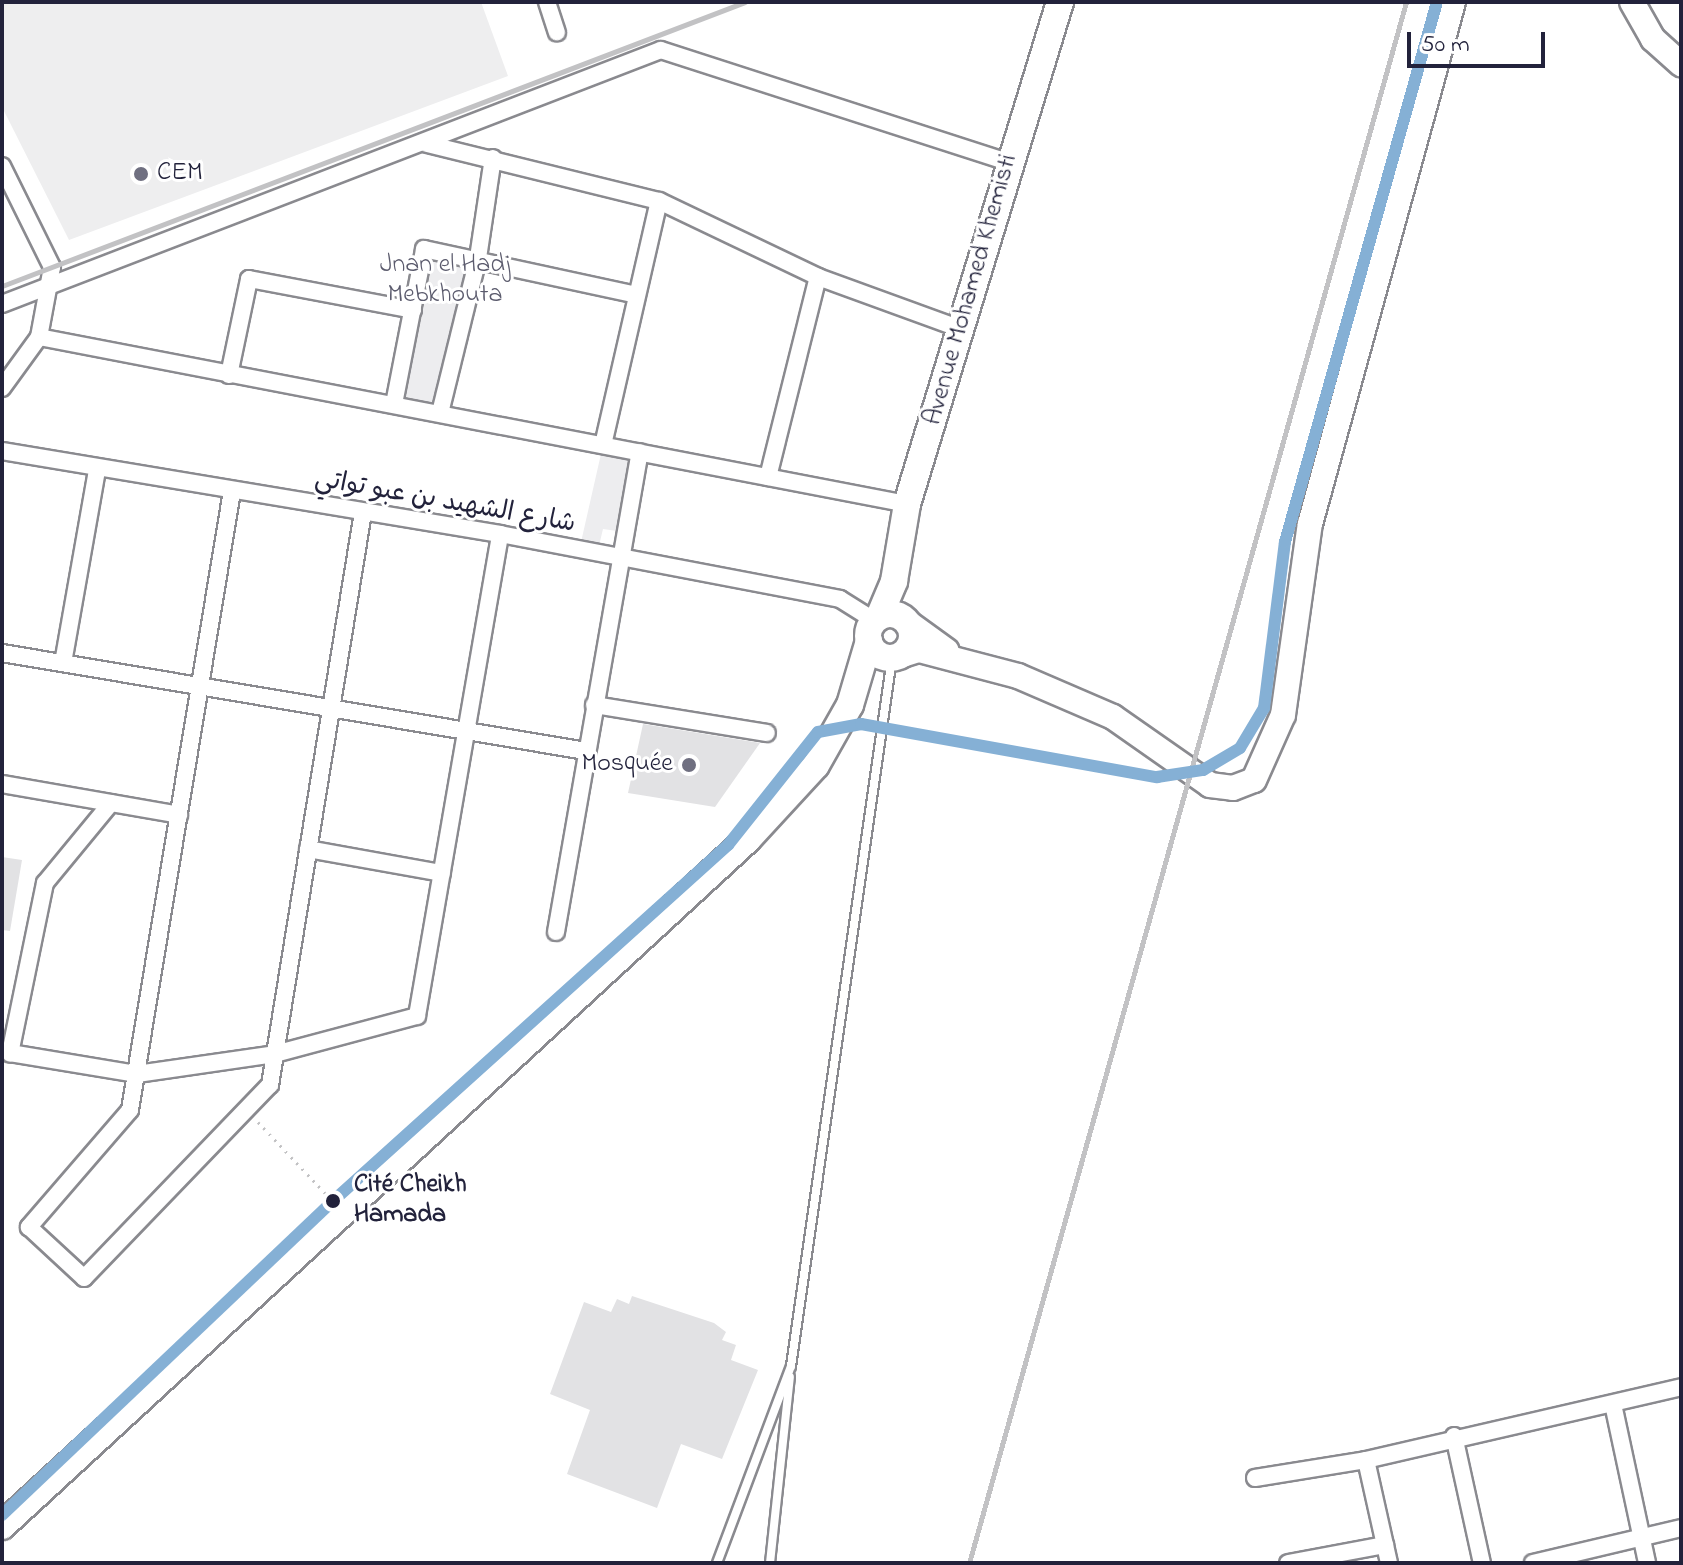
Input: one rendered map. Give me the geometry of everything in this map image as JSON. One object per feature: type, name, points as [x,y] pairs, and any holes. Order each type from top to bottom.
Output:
[{"type":"main road","name":"Avenue Mohamed Khemisti","points":[[2,1526],[198,1338],[748,839],[816,765],[862,670],[888,636],[907,504],[964,330],[1010,163],[1060,2]]},
{"type":"street","points":[[547,2],[557,32]]},
{"type":"street","points":[[888,636],[919,650],[956,657],[1113,717],[1210,785],[1233,788],[1261,771],[1287,696],[1310,524],[1453,2]]},
{"type":"street","points":[[1632,2],[1653,39],[1681,64]]},
{"type":"street","points":[[2,304],[425,144],[661,50],[1010,163]]},
{"type":"street","points":[[425,144],[493,158],[659,201],[818,277],[964,330]]},
{"type":"street","points":[[440,413],[478,258],[493,158]]},
{"type":"street","points":[[2,166],[52,267],[46,286],[39,337],[2,388]]},
{"type":"street","points":[[603,445],[659,201]]},
{"type":"street","points":[[394,404],[424,249],[478,258],[636,295]]},
{"type":"street","points":[[768,477],[818,277]]},
{"type":"street","points":[[229,375],[249,279],[413,310]]},
{"type":"street","points":[[39,337],[907,504]]},
{"type":"street","name":"شارع الشهيد بن عبو تواتي","points":[[2,451],[97,470],[500,534],[840,599],[888,636]]},
{"type":"street","points":[[556,932],[618,558],[640,452]]},
{"type":"street","points":[[63,663],[97,470]]},
{"type":"street","points":[[232,491],[130,1110],[29,1227],[84,1278],[270,1085],[363,512]]},
{"type":"street","points":[[111,803],[45,883],[6,1053],[137,1074],[275,1054],[417,1016],[500,534]]},
{"type":"street","points":[[2,653],[586,751]]},
{"type":"street","points":[[594,705],[767,733]]},
{"type":"street","points":[[2,784],[179,815]]},
{"type":"street","points":[[308,849],[442,873]]},
{"type":"street","points":[[1255,1478],[1366,1460],[1454,1436],[1681,1387]]},
{"type":"street","points":[[1613,1404],[1647,1563]]},
{"type":"street","points":[[1454,1436],[1482,1563]]},
{"type":"street","points":[[1366,1460],[1389,1563]]},
{"type":"street","points":[[1533,1563],[1681,1528]]},
{"type":"street","points":[[1288,1563],[1385,1545]]},
{"type":"lane","points":[[770,1563],[791,1366],[888,636]]},
{"type":"lane","points":[[717,1563],[791,1366]]},
{"type":"path","points":[[246,1110],[333,1201]]},
{"type":"shaded area","name":"CEM","points":[[2,2],[481,2],[508,76],[69,240],[2,107]]},
{"type":"green space","name":"Jnan el Hadj Mebkhouta","points":[[424,249],[478,258],[440,413],[394,404]]},
{"type":"green space","points":[[603,445],[640,452],[624,532],[603,529],[597,554],[579,551]]},
{"type":"building","name":"Mosquée","points":[[643,724],[760,743],[715,807],[628,793]]},
{"type":"building","points":[[2,857],[22,860],[10,931],[2,930]]},
{"type":"building","points":[[632,1296],[714,1323],[726,1332],[722,1340],[736,1345],[731,1360],[758,1370],[722,1459],[681,1444],[657,1508],[567,1474],[590,1410],[550,1394],[584,1302],[611,1312],[617,1299],[629,1304]]},
{"type":"railway","points":[[2,286],[745,2]]},
{"type":"railway","points":[[969,1563],[1406,2]]},
{"type":"transit line","points":[[2,1515],[333,1201],[728,845],[818,732],[861,724],[1157,777],[1203,770],[1240,748],[1264,708],[1285,542],[1437,2]]},
{"type":"place","name":"CEM","points":[[141,174]]},
{"type":"place","name":"Mosquée","points":[[689,765]]},
{"type":"place","name":"Cité Cheikh Hamada","points":[[333,1201]]}]
